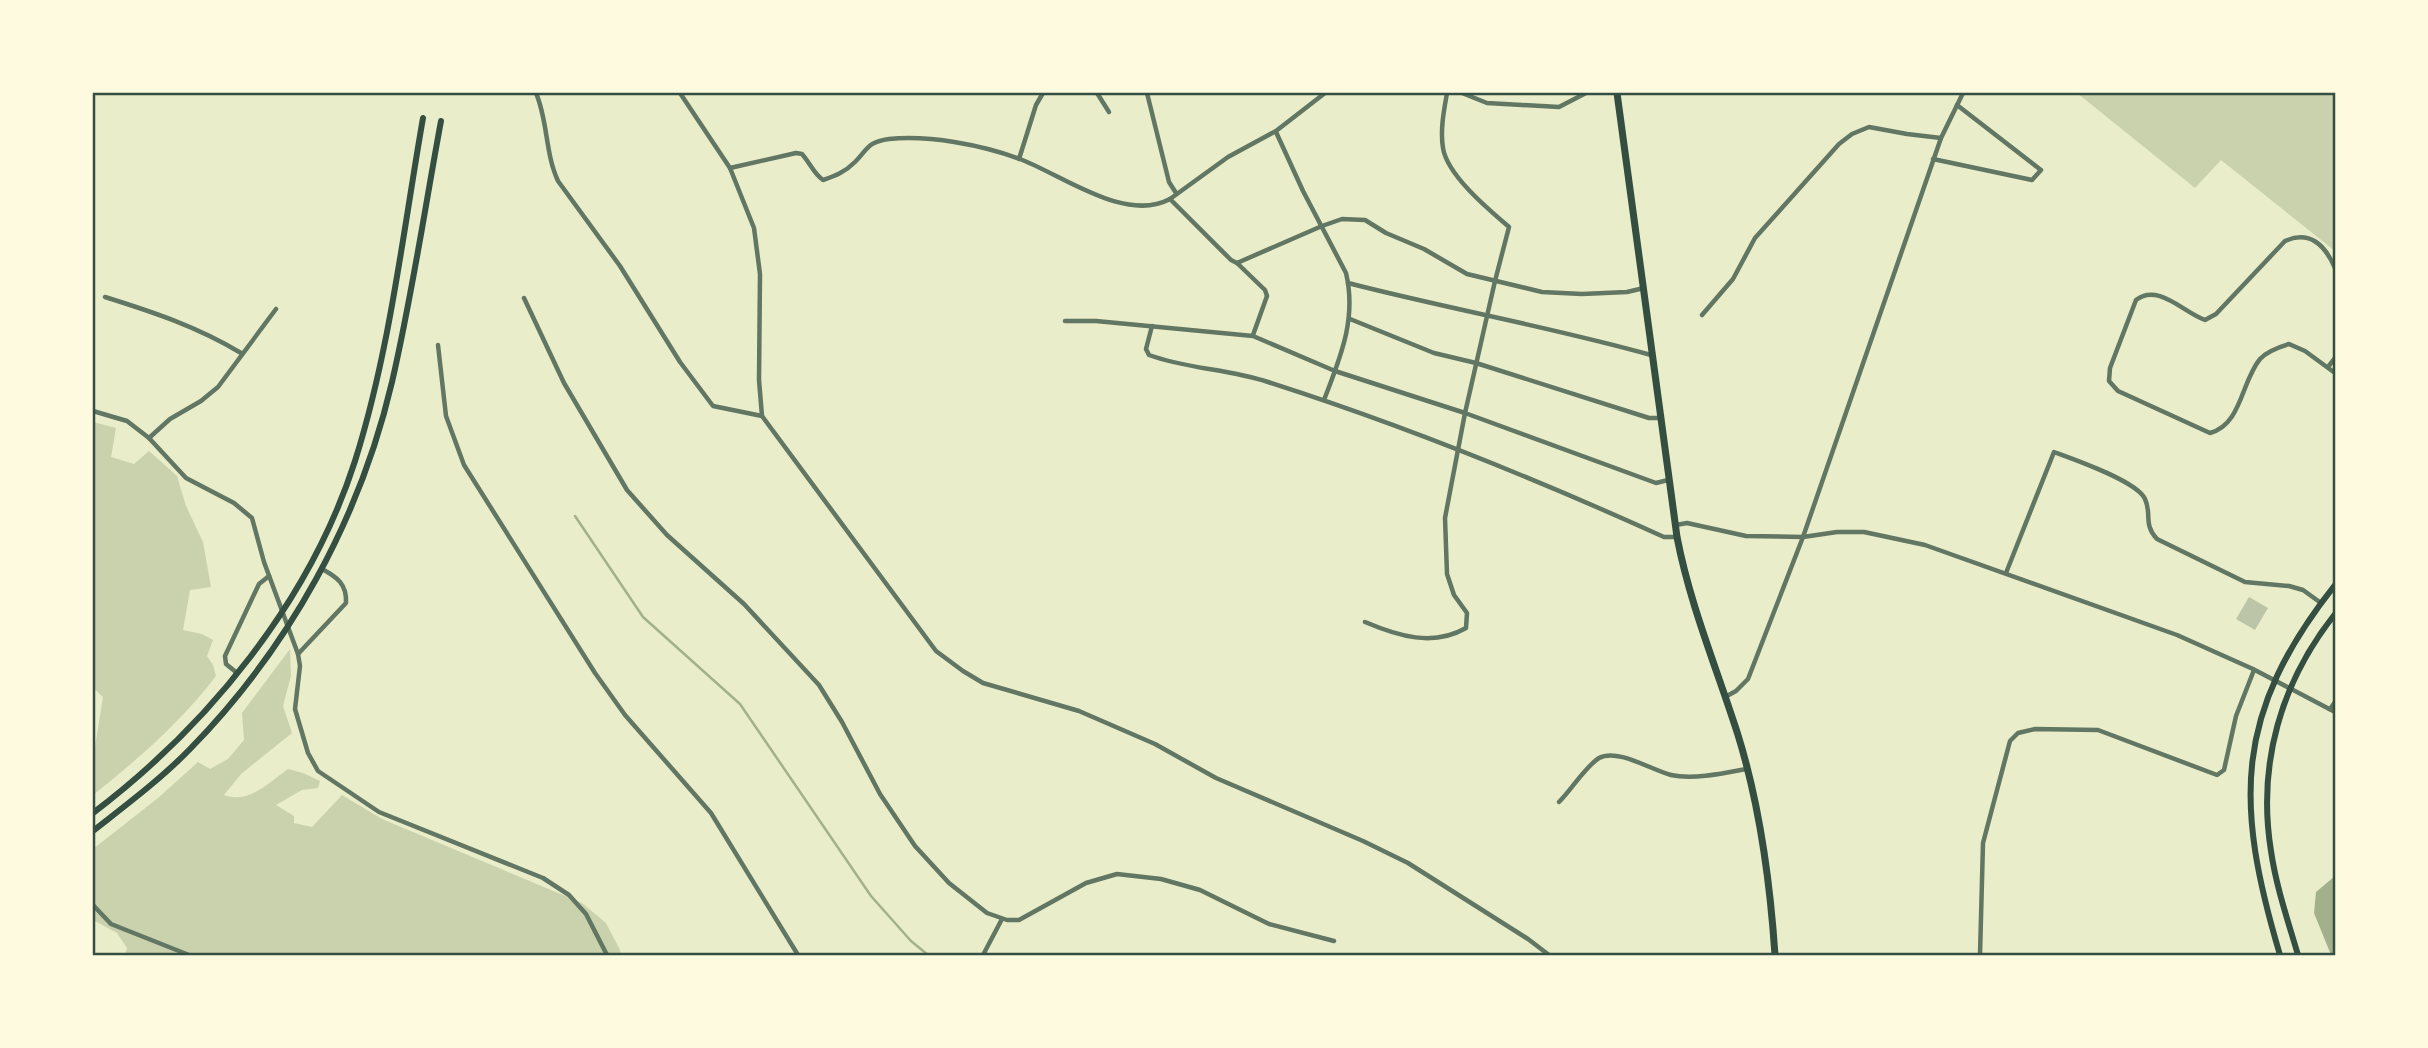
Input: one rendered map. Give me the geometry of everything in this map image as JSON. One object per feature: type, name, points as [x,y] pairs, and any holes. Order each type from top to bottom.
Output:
[{"type":"highway","points":[[1617,93],[1677,537],[1690,593],[1746,769],[1766,866],[1775,955]]},
{"type":"main road","points":[[93,813],[161,757],[219,697],[265,637],[290,598],[320,541],[354,464],[377,381],[423,118]]},
{"type":"main road","points":[[93,831],[153,783],[208,730],[250,680],[282,634],[328,557],[354,502],[392,382],[441,121]]},
{"type":"main road","points":[[2280,955],[2254,854],[2249,797],[2255,740],[2274,681],[2301,632],[2335,586]]},
{"type":"main road","points":[[2298,955],[2271,850],[2267,779],[2273,738],[2289,688],[2307,654],[2335,614]]},
{"type":"street","points":[[536,93],[542,108],[551,167],[558,181],[620,266],[699,390],[713,406],[762,415]]},
{"type":"street","points":[[680,93],[730,168],[754,228],[760,274],[759,380],[762,415],[936,650],[983,683],[1079,711],[1154,744],[1216,778],[1408,863],[1549,955]]},
{"type":"street","points":[[1019,159],[1042,93]]},
{"type":"street","points":[[1097,93],[1109,111]]},
{"type":"street","points":[[1147,93],[1168,182],[1176,193]]},
{"type":"street","points":[[730,168],[796,153],[802,154],[817,176],[823,180],[838,176],[856,162],[869,145],[887,139],[951,141],[1019,159],[1119,205],[1140,207],[1161,204],[1170,199],[1228,157],[1276,131],[1323,93]]},
{"type":"street","points":[[1365,622],[1390,633],[1432,639],[1456,634],[1466,628],[1467,613],[1454,595],[1447,574],[1445,517],[1457,449],[1509,227],[1458,178],[1443,150],[1443,115],[1447,93]]},
{"type":"street","points":[[1462,93],[1488,103],[1559,107],[1586,93]]},
{"type":"street","points":[[1724,697],[1736,691],[1748,679],[1802,537],[1933,159],[1963,93]]},
{"type":"street","points":[[1933,159],[2032,180],[2041,170],[1957,105]]},
{"type":"street","points":[[1702,315],[1733,279],[1755,238],[1839,144],[1852,134],[1869,127],[1941,138]]},
{"type":"street","points":[[1276,131],[1346,273],[1348,284],[1350,319],[1324,400]]},
{"type":"street","points":[[1170,199],[1265,290],[1267,296],[1253,336]]},
{"type":"street","points":[[1237,263],[1342,219],[1365,220],[1467,274],[1495,281],[1542,292],[1582,294],[1627,292],[1644,288]]},
{"type":"street","points":[[2335,268],[2326,250],[2309,238],[2297,235],[2285,241],[2216,314],[2205,320],[2157,293],[2143,294],[2136,300],[2110,368],[2109,380],[2118,391],[2210,433],[2227,426],[2260,359],[2276,348],[2289,344],[2305,351],[2335,373]]},
{"type":"street","points":[[1348,284],[1579,335],[1651,355]]},
{"type":"street","points":[[105,297],[165,316],[212,335],[241,353]]},
{"type":"street","points":[[524,298],[564,383],[614,472],[667,535],[744,604],[819,685],[880,794],[915,846],[949,883],[987,913],[1002,919],[1019,920],[1086,883],[1117,874],[1161,879],[1200,890],[1269,923],[1334,941]]},
{"type":"street","points":[[149,438],[170,419],[201,401],[218,387],[276,309]]},
{"type":"street","points":[[1350,319],[1434,353],[1476,363],[1649,418],[1660,418]]},
{"type":"street","points":[[1065,321],[1253,336],[1335,371],[1465,414],[1656,483],[1668,481]]},
{"type":"street","points":[[1152,326],[1146,349],[1149,355],[1170,362],[1265,381],[1324,400],[1457,449],[1664,537],[1677,537]]},
{"type":"street","points":[[438,345],[446,416],[464,465],[595,673],[625,715],[711,813],[798,955]]},
{"type":"street","points":[[2328,367],[2335,358]]},
{"type":"street","points":[[93,411],[127,421],[149,438],[186,478],[234,503],[252,518],[269,576],[298,653],[300,666],[295,709],[308,753],[318,771],[379,812],[542,878],[569,895],[586,914],[607,955]]},
{"type":"street","points":[[2006,573],[2054,452],[2137,488],[2146,499],[2148,524],[2157,539],[2245,582],[2296,588],[2321,603]]},
{"type":"street","points":[[1675,525],[1687,523],[1746,536],[1802,537],[1837,532],[1864,532],[1925,545],[2177,635],[2333,710],[2335,702]]},
{"type":"street","points":[[298,653],[346,603],[345,587],[339,579],[322,569]]},
{"type":"street","points":[[237,674],[226,664],[225,656],[260,584],[269,576]]},
{"type":"street","points":[[1980,955],[1983,843],[2010,741],[2018,733],[2035,729],[2098,730],[2217,775],[2224,770],[2236,716],[2254,670]]},
{"type":"street","points":[[1559,802],[1575,786],[1586,769],[1601,757],[1613,754],[1675,776],[1720,775],[1746,769]]},
{"type":"street","points":[[93,905],[111,924],[189,955]]},
{"type":"street","points":[[982,955],[1002,919]]},
{"type":"shaded area","points":[[2077,93],[2335,93],[2335,251],[2221,160],[2195,188]]},
{"type":"shaded area","points":[[93,422],[116,428],[111,457],[134,464],[149,451],[177,476],[186,506],[203,542],[211,587],[190,590],[183,630],[202,634],[213,640],[207,656],[216,676],[158,739],[93,795],[93,759],[103,697],[93,688]]},
{"type":"shaded area","points":[[290,649],[291,676],[283,706],[292,733],[241,774],[224,795],[242,797],[258,791],[288,769],[303,773],[320,781],[318,788],[302,790],[276,805],[294,816],[294,823],[312,827],[342,795],[382,819],[582,903],[606,923],[621,955],[125,955],[127,948],[117,933],[93,920],[93,849],[158,798],[198,762],[210,769],[228,759],[244,740],[242,713]]},
{"type":"shaded area","points":[[2335,876],[2335,955],[2331,955],[2314,913],[2316,892]]},
{"type":"building","points":[[2249,597],[2268,608],[2255,630],[2236,619]]},
{"type":"waterway","points":[[575,516],[643,617],[740,704],[871,896],[911,941],[928,955]]}]
